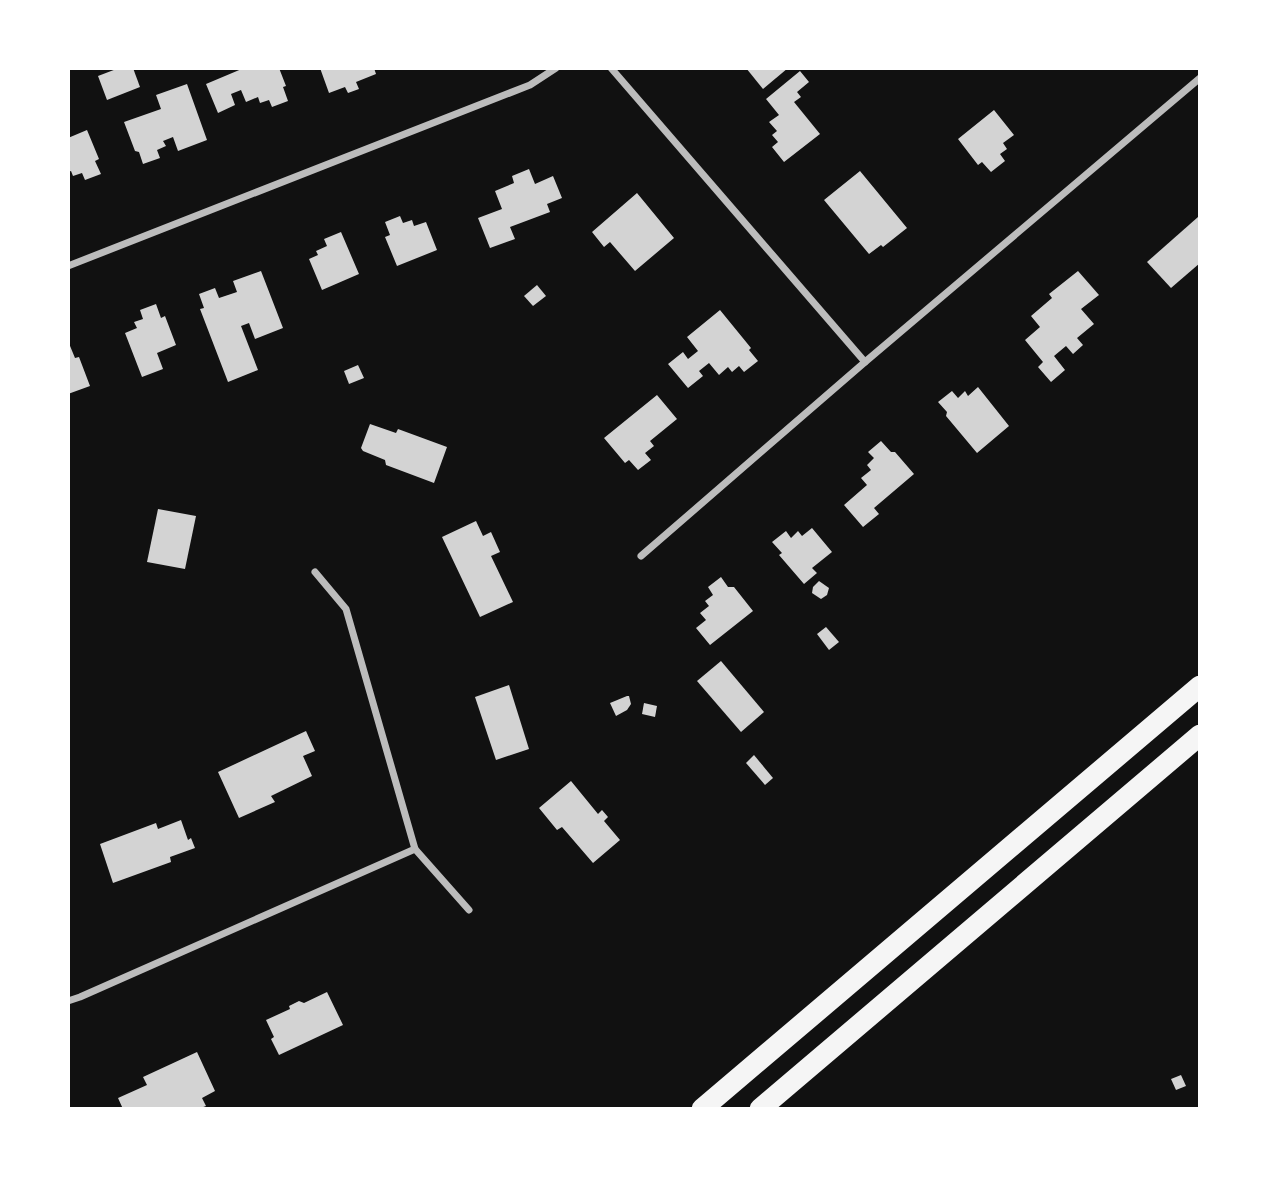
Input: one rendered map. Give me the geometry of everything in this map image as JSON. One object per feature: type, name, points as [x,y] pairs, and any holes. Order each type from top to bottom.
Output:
[{"type":"highway","points":[[702,1109],[1200,686]]},
{"type":"highway","points":[[760,1109],[1200,735]]},
{"type":"street","points":[[68,266],[530,85],[556,68]]},
{"type":"street","points":[[611,68],[865,362]]},
{"type":"street","points":[[641,556],[865,362],[1200,79]]},
{"type":"street","points":[[315,572],[346,609],[415,849],[470,910]]},
{"type":"street","points":[[68,1001],[415,849]]},
{"type":"building","points":[[119,68],[133,68],[140,87],[107,100],[98,76]]},
{"type":"building","points":[[244,68],[279,68],[288,101],[272,107],[269,100],[260,103],[258,97],[246,102],[241,90],[231,94],[235,105],[218,113],[206,84]]},
{"type":"building","points":[[320,68],[374,68],[376,74],[356,82],[359,89],[348,93],[345,87],[329,93]]},
{"type":"building","points":[[746,68],[788,68],[763,89]]},
{"type":"building","points":[[800,71],[809,82],[797,92],[801,97],[794,102],[820,134],[784,162],[772,147],[778,142],[772,135],[777,131],[769,122],[779,115],[766,99]]},
{"type":"building","points":[[187,84],[207,140],[178,151],[173,137],[163,141],[166,146],[157,150],[160,158],[143,164],[124,122],[161,109],[156,95]]},
{"type":"building","points":[[994,110],[1014,135],[1003,143],[1007,149],[1000,154],[1005,161],[991,172],[982,162],[978,165],[958,139]]},
{"type":"building","points":[[87,130],[99,159],[95,161],[101,174],[85,180],[82,173],[73,176],[71,171],[68,172],[68,138]]},
{"type":"building","points":[[529,169],[535,184],[553,176],[562,198],[547,204],[550,212],[510,227],[515,239],[490,248],[478,218],[502,209],[495,191],[514,183],[512,176]]},
{"type":"building","points":[[860,171],[907,228],[883,247],[881,245],[869,254],[824,200]]},
{"type":"building","points":[[637,193],[674,238],[635,271],[610,242],[604,247],[592,232]]},
{"type":"building","points":[[400,216],[403,223],[412,220],[414,226],[426,222],[437,250],[397,266],[385,237],[390,235],[385,222]]},
{"type":"building","points":[[1198,217],[1200,263],[1171,288],[1147,262]]},
{"type":"building","points":[[341,232],[359,274],[322,290],[309,259],[318,255],[316,251],[327,246],[324,239]]},
{"type":"building","points":[[261,271],[283,328],[255,339],[249,323],[241,326],[258,370],[228,382],[200,309],[204,308],[199,294],[215,288],[219,298],[237,292],[233,281]]},
{"type":"building","points":[[1078,271],[1099,295],[1081,309],[1094,324],[1077,338],[1083,345],[1073,354],[1066,346],[1054,356],[1065,370],[1051,382],[1038,367],[1043,362],[1025,340],[1040,327],[1031,316],[1052,298],[1049,294]]},
{"type":"building","points":[[537,285],[546,296],[533,306],[524,296]]},
{"type":"building","points":[[156,304],[161,318],[165,316],[176,345],[157,353],[163,369],[142,377],[125,333],[137,328],[134,322],[143,319],[140,310]]},
{"type":"building","points":[[720,310],[751,348],[749,350],[758,361],[744,372],[739,366],[732,372],[728,367],[719,375],[709,363],[699,371],[703,376],[688,388],[668,364],[683,352],[688,359],[698,351],[687,337]]},
{"type":"building","points":[[68,341],[75,358],[79,357],[90,386],[68,394]]},
{"type":"building","points":[[358,365],[364,378],[349,384],[344,371]]},
{"type":"building","points":[[978,387],[1009,426],[977,453],[946,416],[947,412],[938,402],[952,391],[958,398],[965,391],[968,396]]},
{"type":"building","points":[[657,395],[677,419],[650,441],[654,446],[645,453],[651,460],[638,470],[629,460],[625,463],[604,438]]},
{"type":"building","points":[[370,424],[396,433],[398,429],[447,447],[434,483],[386,465],[385,460],[363,451],[361,448]]},
{"type":"building","points":[[881,441],[891,452],[895,452],[914,474],[874,508],[879,514],[863,527],[844,505],[867,485],[861,478],[871,470],[867,465],[874,458],[868,452]]},
{"type":"building","points":[[158,509],[196,516],[185,569],[147,562]]},
{"type":"building","points":[[476,521],[483,536],[491,532],[500,552],[491,556],[513,602],[480,617],[442,537]]},
{"type":"building","points":[[812,528],[832,552],[812,568],[817,573],[804,584],[779,555],[782,553],[772,542],[786,531],[791,538],[798,531],[802,536]]},
{"type":"building","points":[[721,577],[728,587],[734,587],[753,611],[710,645],[696,628],[706,620],[700,613],[709,606],[705,601],[713,595],[708,587]]},
{"type":"building","points":[[819,581],[829,588],[827,595],[821,599],[812,593],[813,587]]},
{"type":"building","points":[[826,627],[839,642],[829,650],[817,634]]},
{"type":"building","points":[[721,661],[764,712],[741,732],[697,681]]},
{"type":"building","points":[[509,685],[529,749],[496,760],[475,697]]},
{"type":"building","points":[[627,696],[631,704],[627,710],[616,716],[610,703]]},
{"type":"building","points":[[644,703],[657,706],[655,717],[642,714]]},
{"type":"building","points":[[306,731],[315,751],[303,756],[312,776],[271,796],[275,802],[239,818],[218,772]]},
{"type":"building","points":[[754,755],[773,778],[765,785],[746,763]]},
{"type":"building","points":[[571,781],[598,814],[602,810],[608,817],[604,821],[620,840],[593,863],[562,827],[557,830],[539,808]]},
{"type":"building","points":[[181,820],[188,840],[191,838],[195,848],[170,857],[171,862],[113,883],[100,844],[156,823],[158,829]]},
{"type":"building","points":[[327,992],[343,1025],[279,1055],[266,1020],[290,1009],[289,1006],[299,1001],[304,1003]]},
{"type":"building","points":[[197,1052],[215,1091],[202,1098],[206,1106],[198,1109],[123,1109],[118,1098],[147,1085],[143,1077]]},
{"type":"building","points":[[1181,1075],[1186,1086],[1176,1090],[1171,1079]]}]
